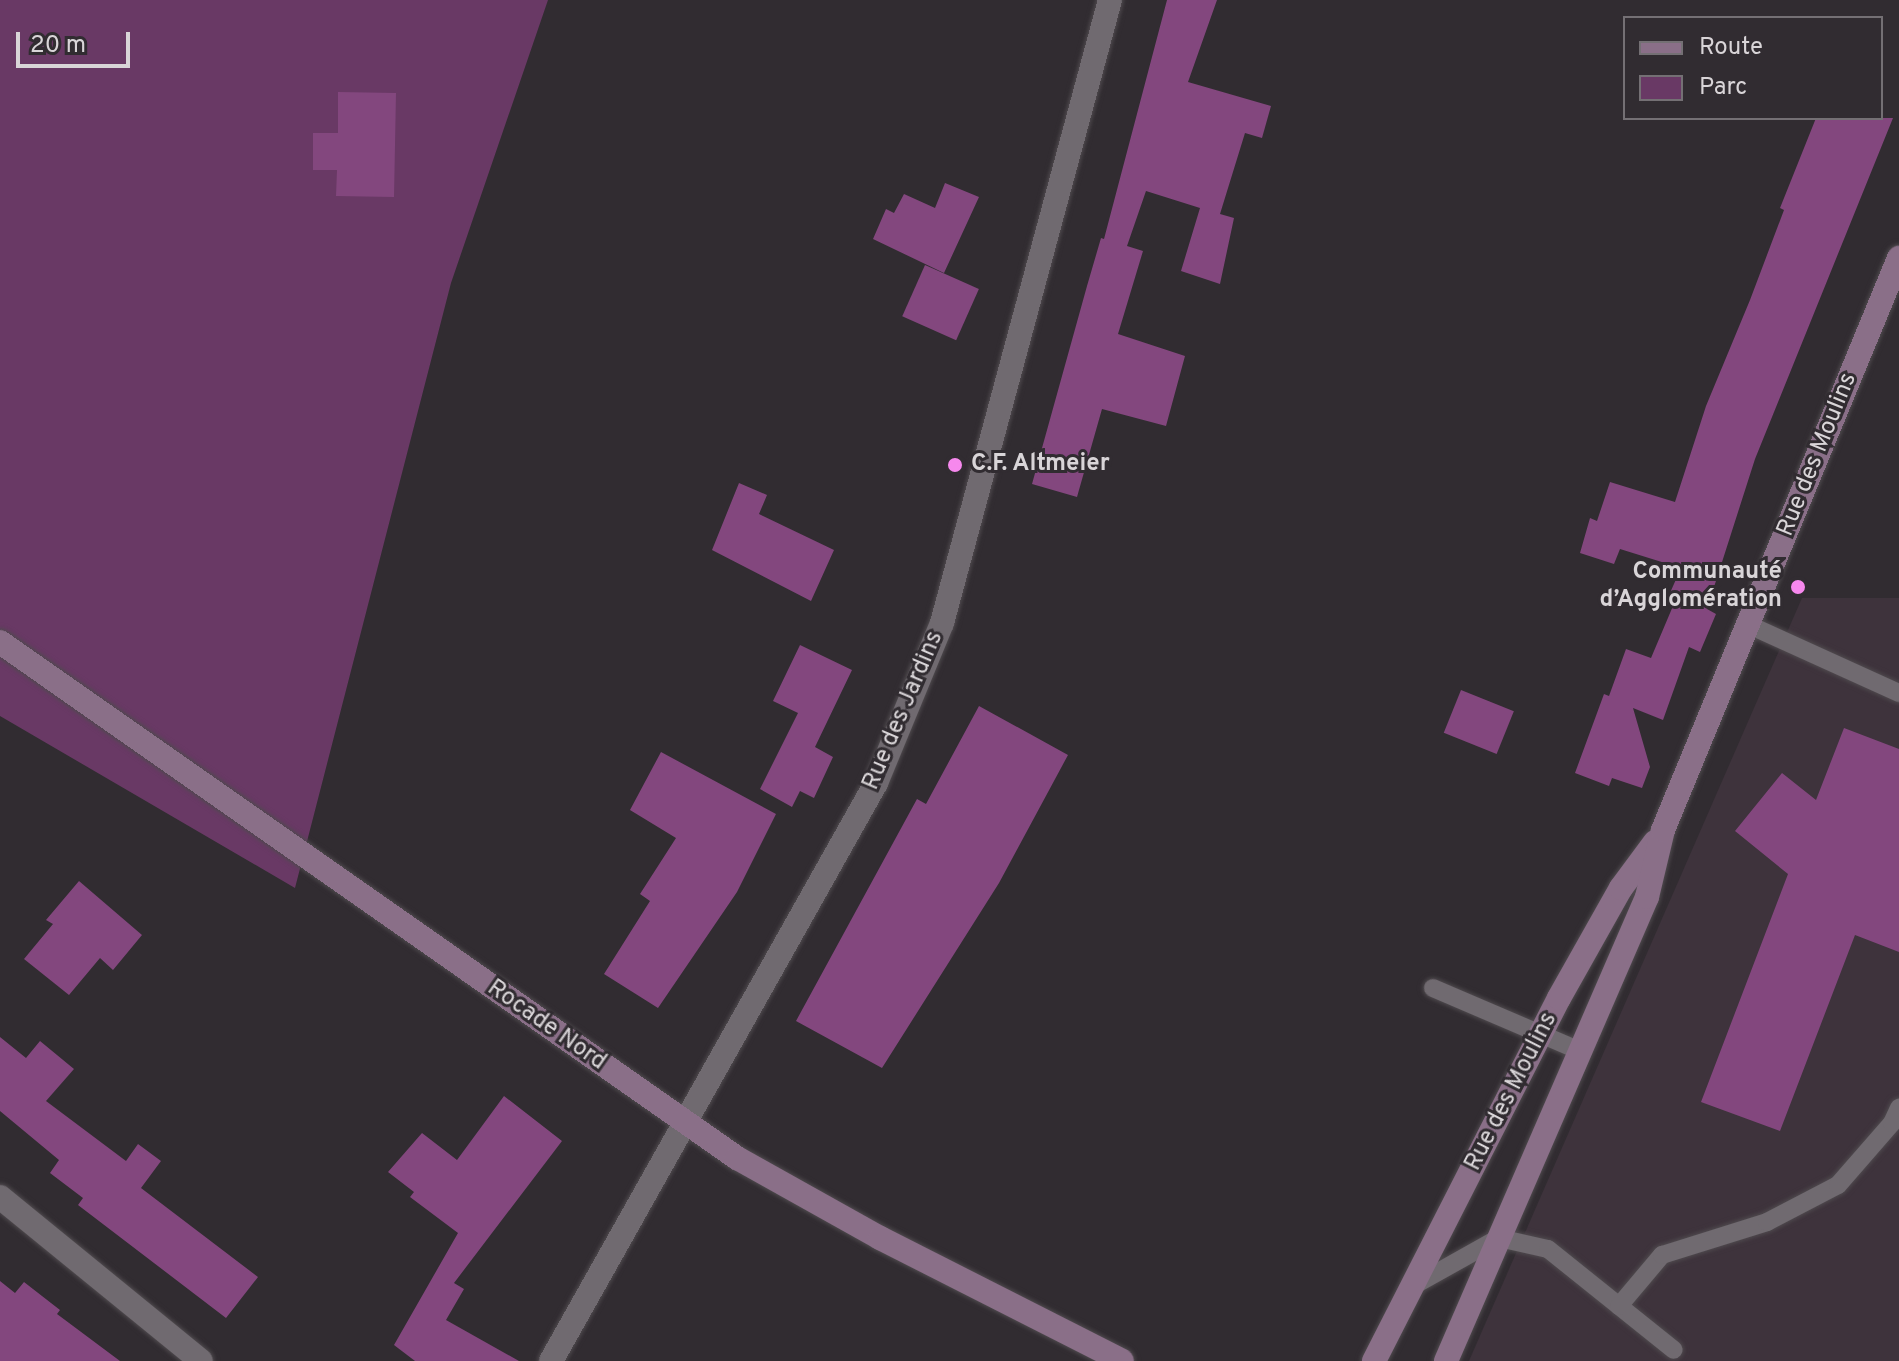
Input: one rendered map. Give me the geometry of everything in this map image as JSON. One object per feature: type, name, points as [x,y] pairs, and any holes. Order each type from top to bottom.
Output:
[{"type":"main road","name":"Rue des Moulins","points":[[1446,1361],[1647,897],[1663,830],[1899,258]]},
{"type":"main road","name":"Rocade Nord","points":[[0,642],[737,1158],[880,1238],[1122,1361]]},
{"type":"main road","name":"Rue des Moulins","points":[[1374,1361],[1540,1036],[1621,888],[1663,830]]},
{"type":"street","name":"Rue des Jardins","points":[[551,1361],[876,783],[942,623],[1110,0]]},
{"type":"street","points":[[0,1197],[201,1361]]},
{"type":"lane","points":[[1749,625],[1899,693]]},
{"type":"lane","points":[[1433,988],[1580,1051]]},
{"type":"lane","points":[[1619,1306],[1662,1255],[1767,1222],[1838,1185],[1892,1123],[1899,1108]]},
{"type":"lane","points":[[1413,1286],[1499,1238],[1548,1249],[1674,1350]]},
{"type":"shaded area","points":[[1802,598],[1899,598],[1899,1361],[1469,1361]]},
{"type":"green space","points":[[0,0],[548,0],[451,283],[295,888],[0,716]]},
{"type":"building","points":[[1167,0],[1217,0],[1188,82],[1271,106],[1262,138],[1245,133],[1220,214],[1234,218],[1220,284],[1181,271],[1200,208],[1146,191],[1127,246],[1143,251],[1118,334],[1185,356],[1166,426],[1102,409],[1077,497],[1032,484],[1101,238],[1104,239]]},
{"type":"building","points":[[338,92],[396,93],[394,197],[336,196],[337,170],[313,170],[313,133],[338,133]]},
{"type":"building","points":[[1893,118],[1755,459],[1707,609],[1716,614],[1700,652],[1689,647],[1663,720],[1633,708],[1650,767],[1642,788],[1612,778],[1609,786],[1575,773],[1604,694],[1609,696],[1626,649],[1651,658],[1673,606],[1666,602],[1681,568],[1620,549],[1614,564],[1580,553],[1590,518],[1597,521],[1610,482],[1675,502],[1706,406],[1784,210],[1780,208],[1815,120]]},
{"type":"building","points":[[945,183],[979,197],[944,273],[873,239],[886,209],[894,213],[904,194],[935,208]]},
{"type":"building","points":[[925,265],[979,289],[956,340],[902,316]]},
{"type":"building","points":[[739,483],[767,495],[759,514],[834,550],[811,601],[712,550]]},
{"type":"building","points":[[800,645],[852,670],[815,747],[833,757],[814,798],[800,791],[792,807],[760,789],[798,713],[773,701]]},
{"type":"building","points":[[1461,690],[1514,711],[1497,754],[1444,733]]},
{"type":"building","points":[[979,706],[1068,755],[999,883],[882,1068],[796,1021],[917,799],[926,804]]},
{"type":"building","points":[[1844,728],[1899,749],[1899,952],[1855,935],[1780,1131],[1701,1102],[1788,874],[1735,831],[1782,773],[1816,800]]},
{"type":"building","points":[[661,752],[776,814],[737,892],[658,1008],[604,974],[650,901],[640,894],[676,838],[630,810]]},
{"type":"building","points":[[79,881],[142,935],[113,970],[100,958],[69,995],[24,959],[53,924],[46,920]]},
{"type":"building","points":[[0,1037],[26,1058],[40,1041],[74,1069],[46,1101],[126,1161],[138,1144],[161,1161],[141,1188],[258,1277],[226,1318],[78,1205],[83,1198],[50,1173],[59,1160],[0,1111]]},
{"type":"building","points":[[504,1096],[562,1141],[454,1283],[464,1289],[446,1320],[519,1361],[415,1361],[394,1345],[458,1233],[410,1197],[414,1192],[388,1172],[422,1133],[457,1160]]},
{"type":"building","points":[[0,1281],[15,1293],[24,1282],[60,1310],[57,1314],[120,1361],[0,1361]]},
{"type":"place","name":"C.F. Altmeier","points":[[955,465]]},
{"type":"place","name":"Communauté d’Agglomération","points":[[1798,587]]}]
